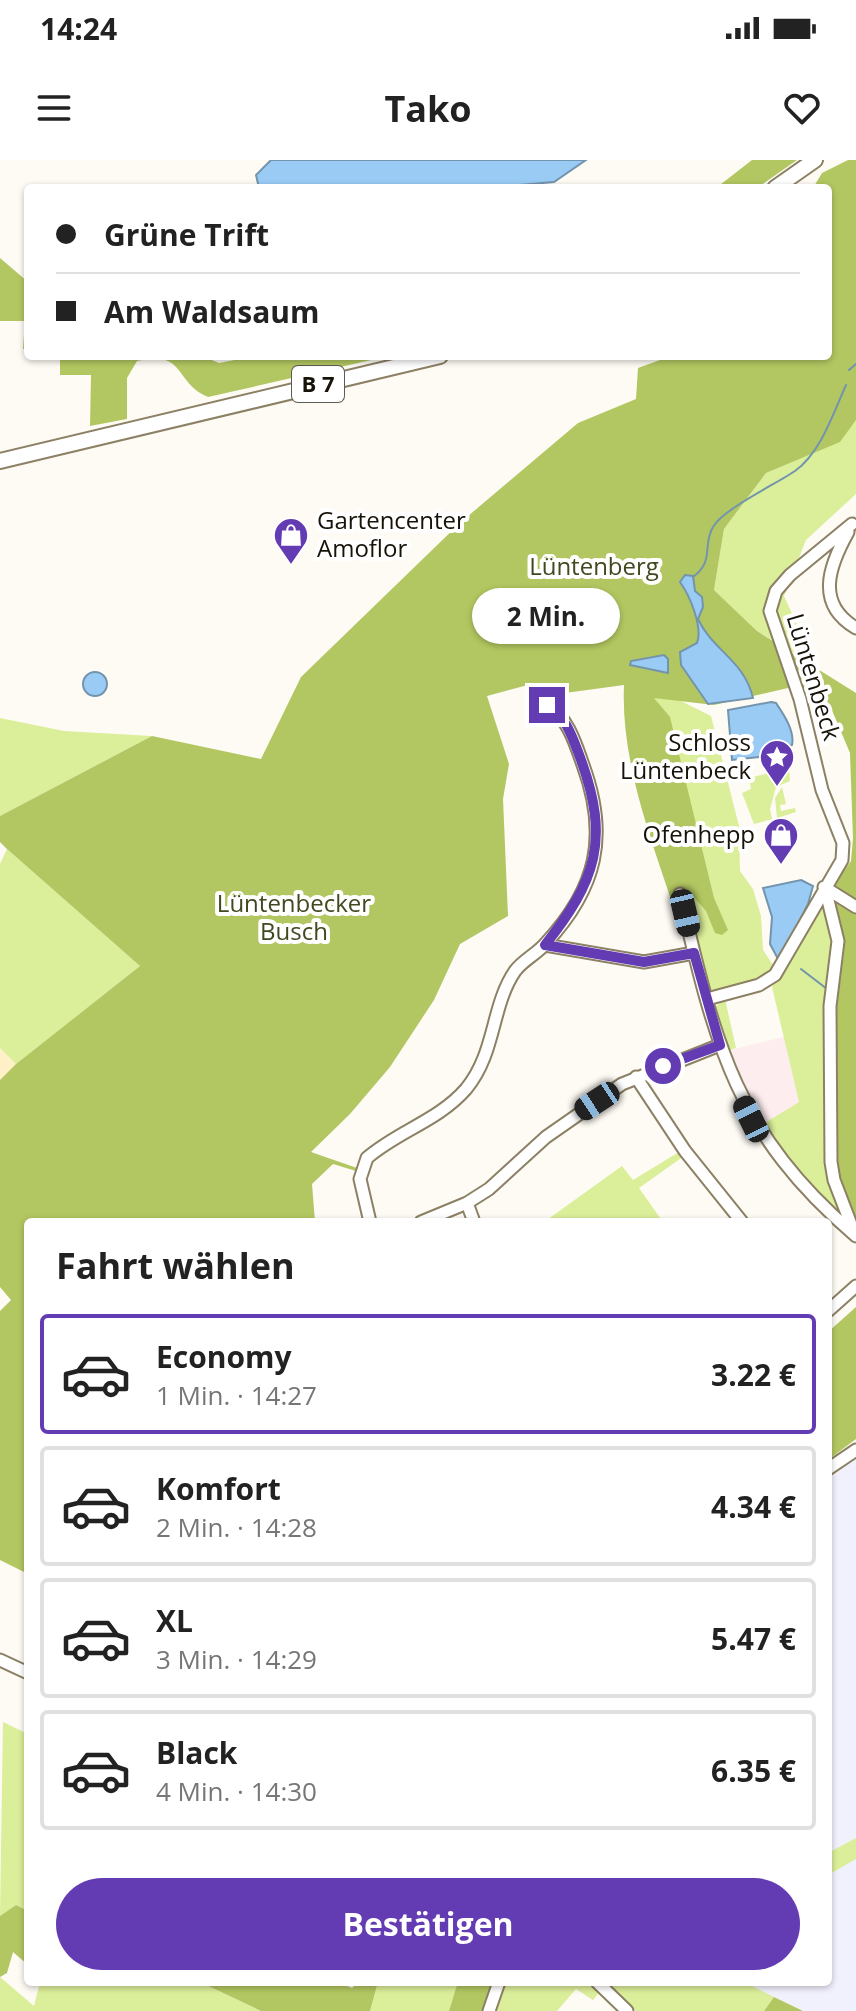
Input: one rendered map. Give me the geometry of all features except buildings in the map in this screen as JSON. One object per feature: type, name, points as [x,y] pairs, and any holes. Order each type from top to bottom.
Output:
[{"type":"main road","points":[[781,184],[815,160]]},
{"type":"main road","name":"B 7","points":[[0,461],[423,360]]},
{"type":"street","points":[[854,522],[831,562],[828,586],[839,614],[856,628]]},
{"type":"street","name":"Lüntenbeck","points":[[707,999],[759,985],[775,975],[824,887],[840,865],[844,851],[770,605],[776,591],[790,575],[854,522]]},
{"type":"street","points":[[369,1218],[360,1179],[367,1158],[432,1119],[467,1087],[489,1049],[515,970],[545,945],[585,890],[598,833],[594,795],[573,738],[559,712],[547,705]]},
{"type":"street","points":[[824,887],[856,907]]},
{"type":"street","points":[[824,887],[838,941],[830,1006],[831,1162],[834,1180],[855,1235]]},
{"type":"street","points":[[680,894],[720,1045],[740,1096],[765,1140],[803,1189],[855,1235]]},
{"type":"street","points":[[545,945],[644,962],[694,953]]},
{"type":"street","points":[[431,1218],[467,1203],[489,1189],[565,1123],[636,1077],[720,1045]]},
{"type":"street","points":[[636,1077],[685,1151],[739,1218]]},
{"type":"street","points":[[467,1203],[473,1218]]},
{"type":"street","points":[[832,1307],[856,1286]]},
{"type":"street","points":[[832,1466],[856,1450]]},
{"type":"street","points":[[0,1660],[24,1671]]},
{"type":"street","points":[[489,2011],[498,1986]]},
{"type":"street","points":[[601,1986],[627,2011]]},
{"type":"shaded area","points":[[784,1037],[799,1102],[760,1126],[726,1051]]},
{"type":"shaded area","points":[[0,1048],[16,1064],[0,1080]]},
{"type":"shaded area","points":[[856,1457],[856,2011],[803,2011],[774,1997],[763,2010],[729,1986],[832,1986],[832,1477]]},
{"type":"green space","points":[[752,160],[797,160],[763,184],[721,184]]},
{"type":"green space","name":"Lüntenbecker Busch","points":[[848,160],[856,160],[856,420],[840,442],[766,473],[724,529],[714,590],[757,631],[856,693],[856,1226],[834,1166],[835,922],[832,886],[851,861],[853,838],[850,753],[831,708],[788,688],[714,705],[654,698],[670,717],[714,898],[728,930],[722,935],[715,933],[706,911],[692,895],[677,898],[687,946],[683,949],[686,946],[635,784],[624,718],[624,685],[543,696],[535,685],[530,688],[528,685],[487,696],[509,764],[503,799],[508,916],[460,944],[434,1000],[390,1067],[350,1114],[311,1152],[357,1168],[356,1171],[333,1164],[312,1184],[315,1218],[24,1218],[24,1572],[0,1560],[0,1311],[11,1300],[0,1287],[0,1080],[140,966],[0,842],[0,816],[152,736],[261,759],[301,677],[461,522],[578,423],[636,399],[638,368],[660,360],[832,360],[832,184],[815,184],[822,173]]},
{"type":"green space","points":[[0,258],[24,279],[24,321],[0,321]]},
{"type":"green space","points":[[60,360],[145,360],[137,361],[127,378],[127,419],[90,426],[91,375],[60,375]]},
{"type":"green space","points":[[164,360],[212,360],[219,363],[234,360],[371,360],[208,397],[189,384],[172,363]]},
{"type":"green space","points":[[856,420],[856,494],[806,540],[784,596],[816,667],[757,631],[714,590],[724,529],[766,473],[839,442]]},
{"type":"green space","points":[[671,696],[711,716],[739,826],[740,871],[753,889],[761,916],[763,950],[775,968],[741,986],[714,992],[708,987],[681,898],[702,892],[669,717],[653,697]]},
{"type":"green space","points":[[0,718],[64,731],[152,736],[0,816]]},
{"type":"green space","points":[[789,768],[790,781],[776,787],[770,809],[772,819],[754,824],[742,793],[751,789],[749,778]]},
{"type":"green space","points":[[782,787],[786,804],[780,805],[781,811],[795,808],[796,812],[777,818],[775,798]]},
{"type":"green space","points":[[790,822],[792,838],[767,840],[766,827]]},
{"type":"green space","points":[[7,849],[140,966],[16,1064],[0,1048],[0,864]]},
{"type":"green space","points":[[821,902],[834,940],[843,1219],[760,1126],[799,1102],[772,987]]},
{"type":"green space","points":[[725,999],[736,1048],[726,1051],[714,1008]]},
{"type":"green space","points":[[679,1152],[684,1156],[639,1188],[660,1218],[550,1218],[622,1166],[633,1180]]},
{"type":"green space","points":[[856,1307],[856,1439],[832,1457],[832,1328]]},
{"type":"green space","points":[[3,1722],[24,1732],[24,1909],[16,1905],[0,1916]]},
{"type":"green space","points":[[856,1838],[856,1859],[832,1873],[832,1851]]},
{"type":"green space","points":[[16,1905],[24,1909],[24,1962],[13,1952],[7,1973],[0,1977],[0,1916]]},
{"type":"green space","points":[[0,1977],[34,2006],[39,1986],[208,1986],[261,2011],[0,2011]]},
{"type":"green space","points":[[208,1986],[377,1986],[370,2011],[261,2011]]},
{"type":"green space","points":[[377,1986],[458,1986],[449,2011],[370,2011]]},
{"type":"green space","points":[[457,1986],[493,1986],[484,2011],[449,2011]]},
{"type":"green space","points":[[500,1986],[596,1986],[601,1990],[593,2000],[576,1989],[557,2011],[491,2011]]},
{"type":"green space","points":[[610,1986],[752,1986],[774,1997],[764,2011],[636,2011]]},
{"type":"green space","points":[[774,1997],[803,2011],[764,2011]]},
{"type":"water","points":[[271,160],[586,160],[554,182],[531,184],[258,184],[256,175]]},
{"type":"water","points":[[685,575],[693,576],[695,591],[702,597],[703,607],[698,619],[704,630],[743,674],[753,698],[708,704],[681,665],[680,652],[697,643],[698,636],[694,612],[680,582]]},
{"type":"water","points":[[664,655],[668,659],[668,673],[630,665],[631,661]]},
{"type":"water","points":[[95,672],[103,676],[107,684],[103,692],[95,696],[87,692],[83,684],[87,676]]},
{"type":"water","points":[[776,703],[788,723],[792,745],[768,756],[732,760],[728,710]]},
{"type":"water","points":[[801,880],[813,886],[808,904],[782,956],[777,957],[770,944],[772,917],[763,888]]},
{"type":"waterway","name":"Lüntenbeck","points":[[849,370],[856,364]]},
{"type":"waterway","name":"Lüntenbeck","points":[[693,577],[704,565],[710,534],[719,520],[795,471],[812,454],[846,385]]},
{"type":"waterway","points":[[801,969],[827,989]]},
{"type":"waterway","points":[[825,1011],[825,1045]]},
{"type":"waterway","points":[[825,1083],[825,1137]]},
{"type":"place","name":"Gartencenter Amoflor","points":[[291,566]]},
{"type":"place","name":"Schloss Lüntenbeck","points":[[777,788]]},
{"type":"place","name":"Ofenhepp","points":[[781,866]]},
{"type":"route","points":[[547,705],[559,712],[573,738],[594,795],[598,833],[595,857],[585,890],[545,945],[644,962],[658,962],[694,953],[720,1045],[663,1066]]},
{"type":"park label","name":"Lüntenberg","points":[[594,567]]}]
